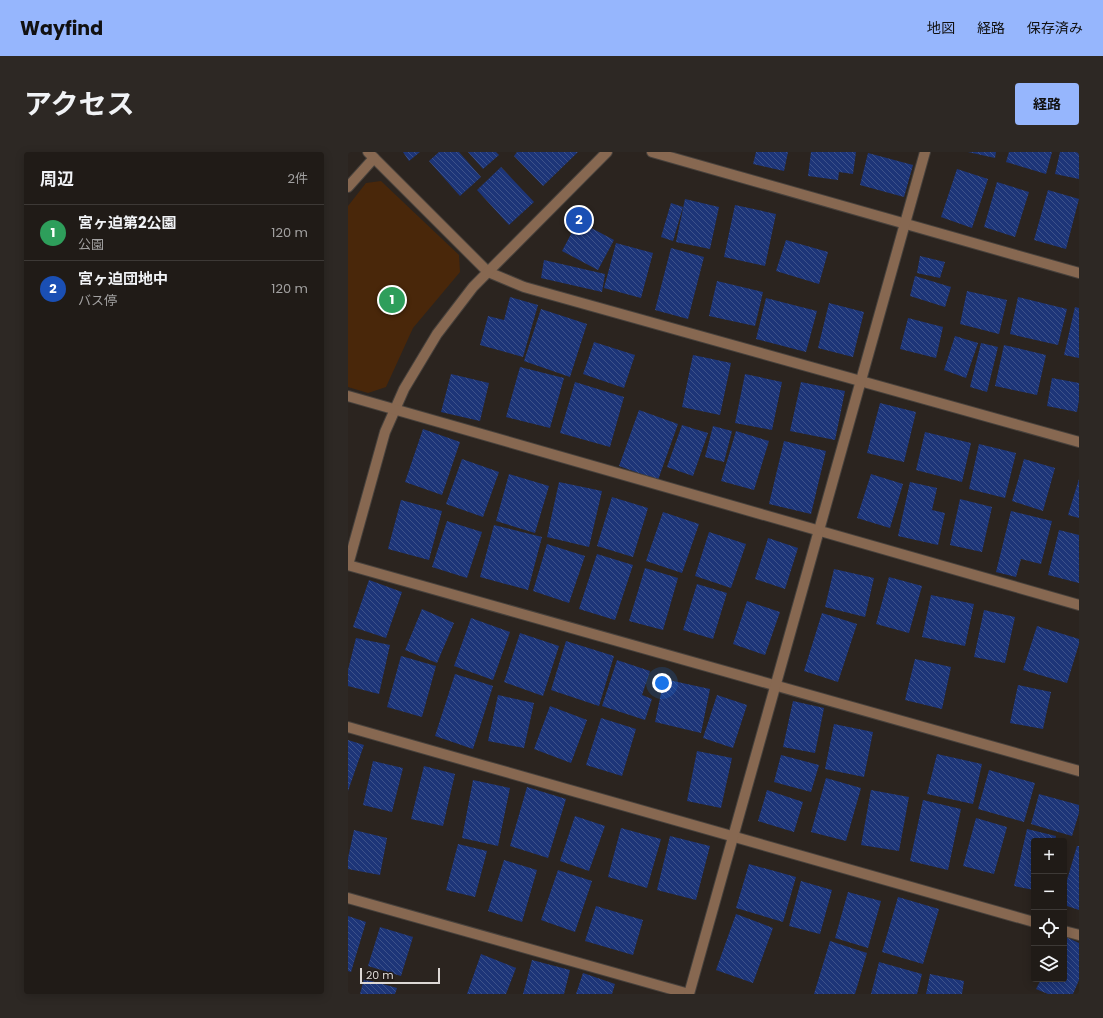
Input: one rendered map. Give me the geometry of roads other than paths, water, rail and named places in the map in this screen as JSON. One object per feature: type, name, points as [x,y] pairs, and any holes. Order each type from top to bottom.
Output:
[{"type":"street","points":[[607,152],[473,287],[436,334],[404,390],[385,432],[348,565],[1079,771]]},
{"type":"street","points":[[652,152],[1079,273]]},
{"type":"street","points":[[348,898],[689,994],[925,152]]},
{"type":"street","points":[[348,187],[371,155],[488,272],[524,288],[1079,442]]},
{"type":"street","points":[[348,396],[396,408],[1079,605]]},
{"type":"street","points":[[348,727],[1031,921]]},
{"type":"street","points":[[1067,931],[1079,935]]},
{"type":"place","name":"宮ヶ迫団地中","points":[[579,220]]},
{"type":"place","name":"宮ヶ迫第2公園","points":[[392,300]]}]
